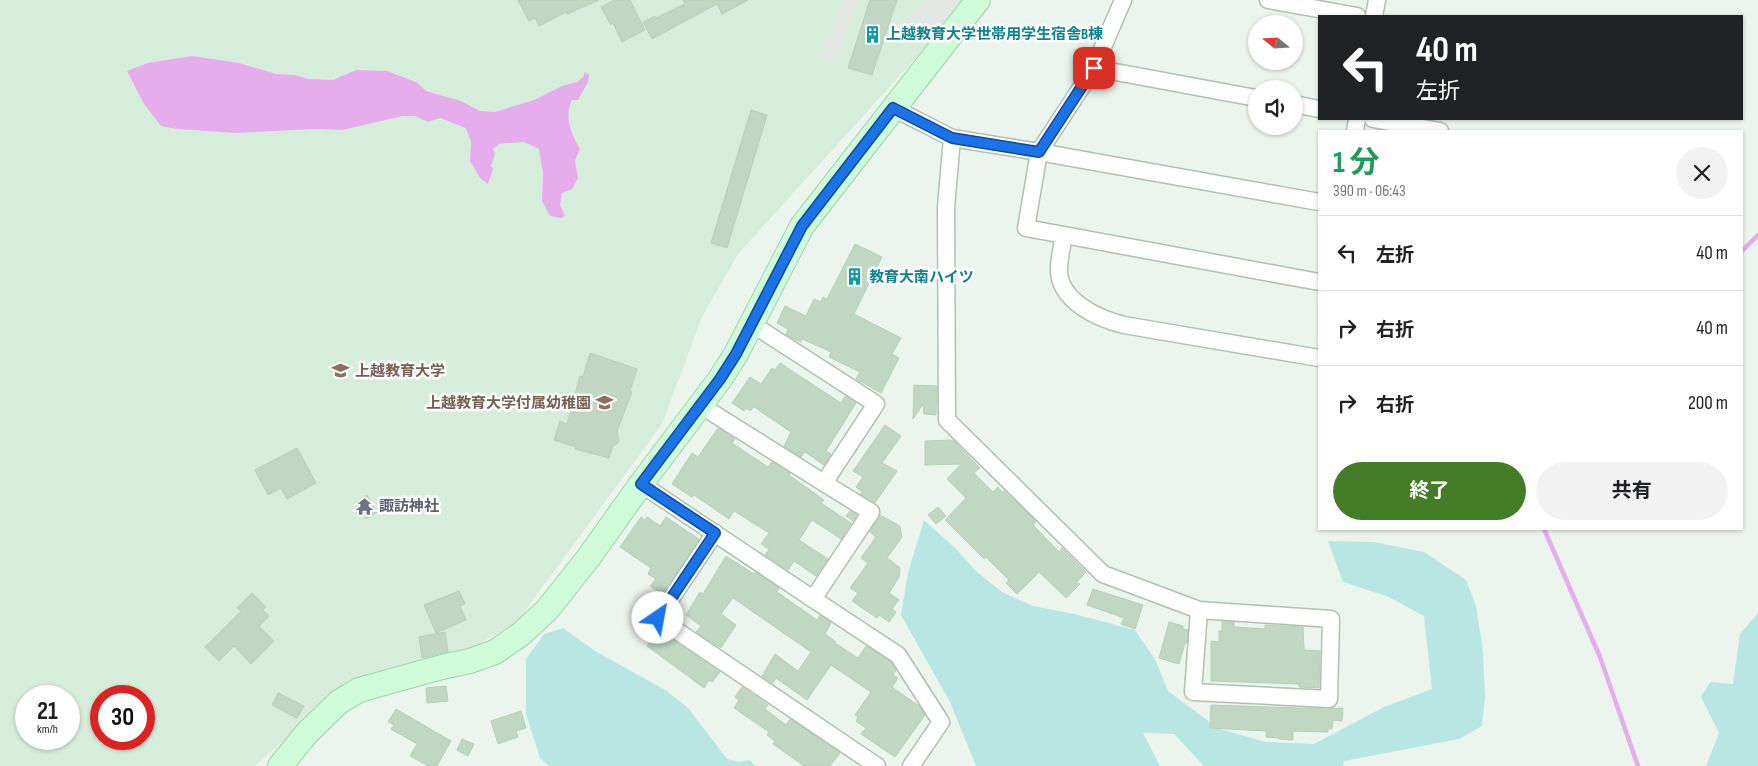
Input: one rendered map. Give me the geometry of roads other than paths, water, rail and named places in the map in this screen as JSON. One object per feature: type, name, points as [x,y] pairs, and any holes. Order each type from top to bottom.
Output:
[{"type":"street","points":[[280,766],[307,733],[339,702],[359,690],[470,661],[495,652],[521,634],[547,610],[589,557],[720,379],[736,354],[802,226],[978,0]]},
{"type":"street","points":[[1123,0],[1094,68],[1039,152],[1026,228],[1318,282]]},
{"type":"street","points":[[1268,0],[1351,15]]},
{"type":"street","points":[[1374,15],[1377,0]]},
{"type":"street","points":[[1094,68],[1248,97]]},
{"type":"street","points":[[1303,106],[1318,109]]},
{"type":"street","points":[[893,108],[952,138],[1318,202]]},
{"type":"street","points":[[1379,120],[1434,130]]},
{"type":"street","points":[[952,138],[946,207],[947,420],[1103,574],[1199,610],[1331,619],[1329,699],[1193,692],[1199,610]]},
{"type":"street","points":[[1064,235],[1059,271],[1062,286],[1069,297],[1105,320],[1124,325],[1318,354]]},
{"type":"street","points":[[752,324],[876,404],[824,483]]},
{"type":"street","points":[[700,405],[871,512],[814,599]]},
{"type":"street","points":[[641,484],[898,655],[941,722],[911,766]]},
{"type":"street","points":[[715,533],[658,618],[877,766]]},
{"type":"waterway","points":[[1743,250],[1758,235]]},
{"type":"waterway","points":[[1544,530],[1600,657],[1638,766]]},
{"type":"place","name":"上越教育大学世帯用学生宿舎B棟","points":[[872,34]]},
{"type":"place","name":"教育大南ハイツ","points":[[855,277]]},
{"type":"place","name":"上越教育大学","points":[[341,371]]},
{"type":"place","name":"上越教育大学付属幼稚園","points":[[605,403]]},
{"type":"place","name":"諏訪神社","points":[[365,506]]}]
